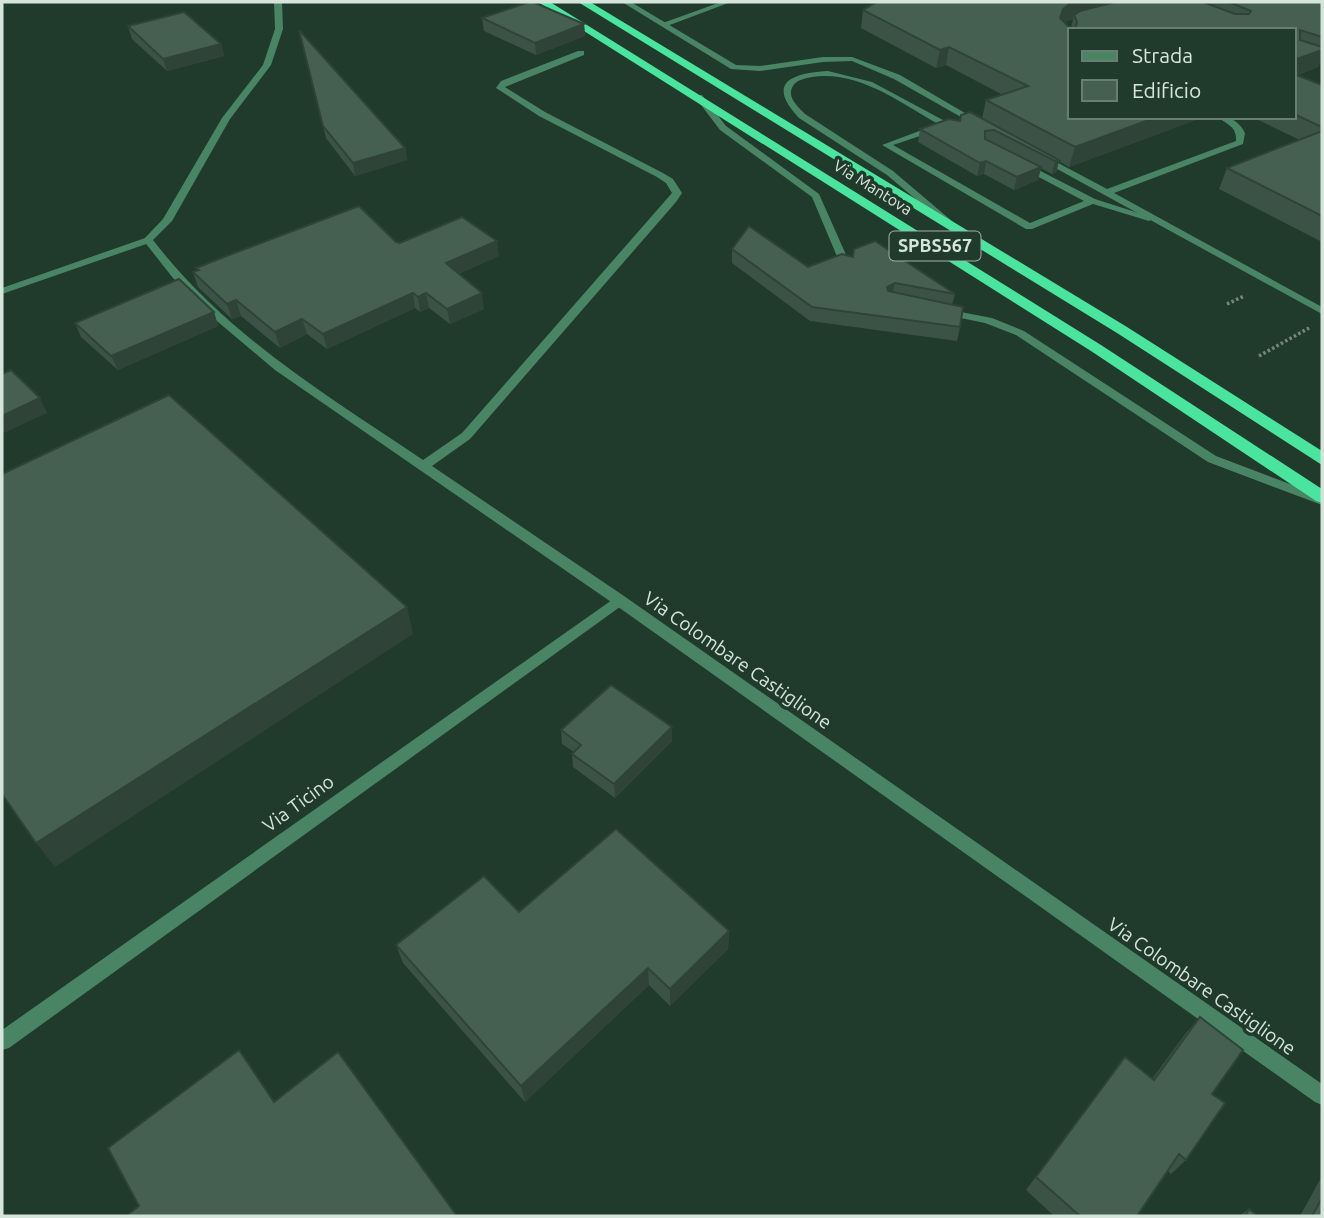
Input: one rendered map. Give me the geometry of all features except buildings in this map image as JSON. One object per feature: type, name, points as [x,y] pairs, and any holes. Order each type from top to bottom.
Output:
[{"type":"highway","name":"Via Mantova","points":[[544,2],[1096,348],[1322,499]]},
{"type":"highway","name":"Via Mantova","points":[[583,2],[1122,330],[1322,459]]},
{"type":"street","points":[[2,291],[148,240],[166,221],[226,118],[267,65],[279,29],[278,2]]},
{"type":"street","points":[[664,24],[727,2]]},
{"type":"street","points":[[632,3],[734,67],[743,70],[818,60],[853,60],[865,63],[984,126]]},
{"type":"street","points":[[422,467],[466,436],[677,193],[670,181],[660,175],[542,114],[500,88],[504,83],[581,53]]},
{"type":"street","points":[[959,231],[890,173],[802,116],[789,105],[785,95],[787,87],[794,80],[820,73],[859,79],[949,127],[886,145],[1029,228],[1092,201]]},
{"type":"street","points":[[699,97],[723,128],[816,196],[845,266]]},
{"type":"street","points":[[1107,192],[1240,142],[1241,133],[1237,126],[1225,119]]},
{"type":"street","points":[[1033,153],[1322,312]]},
{"type":"street","points":[[1011,159],[1092,201],[1149,218]]},
{"type":"street","name":"Via Colombare Castiglione","points":[[148,240],[166,266],[242,339],[422,467],[619,600],[1322,1095]]},
{"type":"street","points":[[934,310],[988,320],[1020,334],[1212,459],[1322,499]]},
{"type":"street","name":"Via Ticino","points":[[2,1041],[619,600]]},
{"type":"path","points":[[1259,356],[1311,327]]}]
